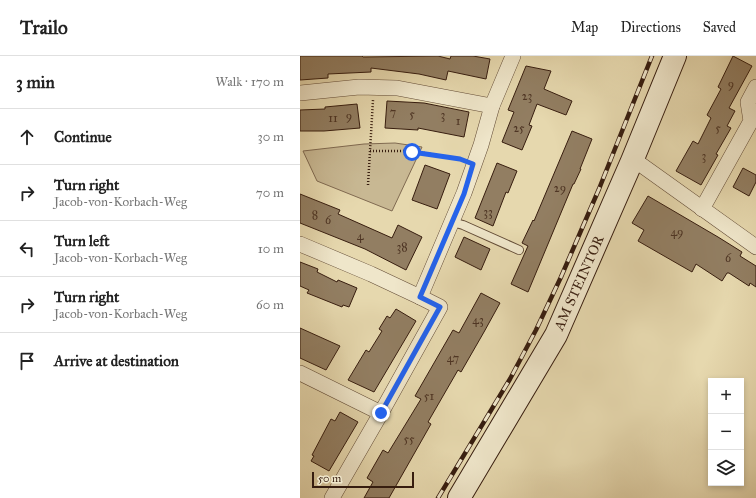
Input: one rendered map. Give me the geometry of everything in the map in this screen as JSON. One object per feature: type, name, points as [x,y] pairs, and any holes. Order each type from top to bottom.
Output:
[{"type":"street","points":[[420,297],[464,194],[473,164],[481,145],[492,106],[513,56]]},
{"type":"street","name":"AM STEINTOR","points":[[460,498],[556,335],[632,161],[675,56]]},
{"type":"street","points":[[300,93],[359,87],[398,88],[492,106]]},
{"type":"street","points":[[702,209],[751,121],[748,102],[756,87]]},
{"type":"street","points":[[632,161],[640,164],[756,247]]},
{"type":"street","points":[[300,244],[371,274],[440,307],[332,498]]},
{"type":"street","points":[[300,373],[381,413]]},
{"type":"lane","points":[[452,222],[463,225],[519,250]]},
{"type":"path","points":[[368,185],[374,87]]},
{"type":"path","points":[[370,151],[412,152],[460,159],[473,164]]},
{"type":"shaded area","points":[[395,143],[422,147],[392,211],[317,181],[303,151],[364,144]]},
{"type":"building","points":[[300,56],[438,56],[450,59],[451,56],[473,56],[490,59],[486,79],[448,71],[446,80],[419,74],[371,68],[371,72],[328,74],[328,78],[300,80]]},
{"type":"building","points":[[733,56],[752,66],[729,108],[735,111],[727,126],[731,128],[701,185],[676,171],[693,141],[698,144],[711,118],[707,115],[721,89],[718,87]]},
{"type":"building","points":[[526,66],[551,71],[544,89],[572,101],[566,115],[537,104],[529,125],[532,126],[522,150],[502,142],[514,112],[508,110]]},
{"type":"building","points":[[387,101],[424,103],[469,112],[464,137],[418,128],[418,130],[385,128]]},
{"type":"building","points":[[357,104],[360,128],[300,131],[300,110],[325,109],[325,107]]},
{"type":"building","points":[[572,131],[592,139],[581,169],[573,184],[528,292],[511,284],[528,246],[522,243],[533,220],[534,221]]},
{"type":"building","points":[[497,163],[517,171],[508,193],[506,192],[493,226],[475,218]]},
{"type":"building","points":[[425,165],[450,174],[437,209],[412,200]]},
{"type":"building","points":[[743,168],[756,175],[756,182],[749,196],[733,187]]},
{"type":"building","points":[[300,194],[340,210],[338,214],[392,238],[398,225],[422,237],[406,270],[365,249],[300,223]]},
{"type":"building","points":[[648,196],[742,252],[740,256],[756,266],[756,287],[750,283],[749,286],[729,273],[727,273],[722,281],[696,264],[692,272],[638,241],[644,230],[632,223]]},
{"type":"building","points":[[464,237],[490,249],[481,270],[455,257]]},
{"type":"building","points":[[300,262],[318,269],[317,272],[337,282],[338,280],[357,288],[349,307],[343,305],[342,307],[307,293],[309,290],[300,286]]},
{"type":"building","points":[[481,293],[500,303],[484,332],[461,372],[458,370],[428,422],[431,424],[389,498],[364,498],[373,482],[367,478],[383,450],[388,453],[421,399],[415,396],[453,330],[459,333]]},
{"type":"building","points":[[396,309],[416,321],[374,392],[348,380],[366,350],[369,352],[382,331],[379,329],[387,316],[390,318]]},
{"type":"building","points":[[300,328],[340,346],[326,370],[300,358]]},
{"type":"building","points":[[340,412],[358,422],[329,471],[311,461],[314,456],[312,455],[331,419],[335,421]]},
{"type":"railway","points":[[438,498],[510,379],[536,330],[561,277],[599,189],[652,56]]},
{"type":"route","points":[[381,413],[440,307],[420,297],[464,194],[473,164],[460,159],[412,152]]}]
